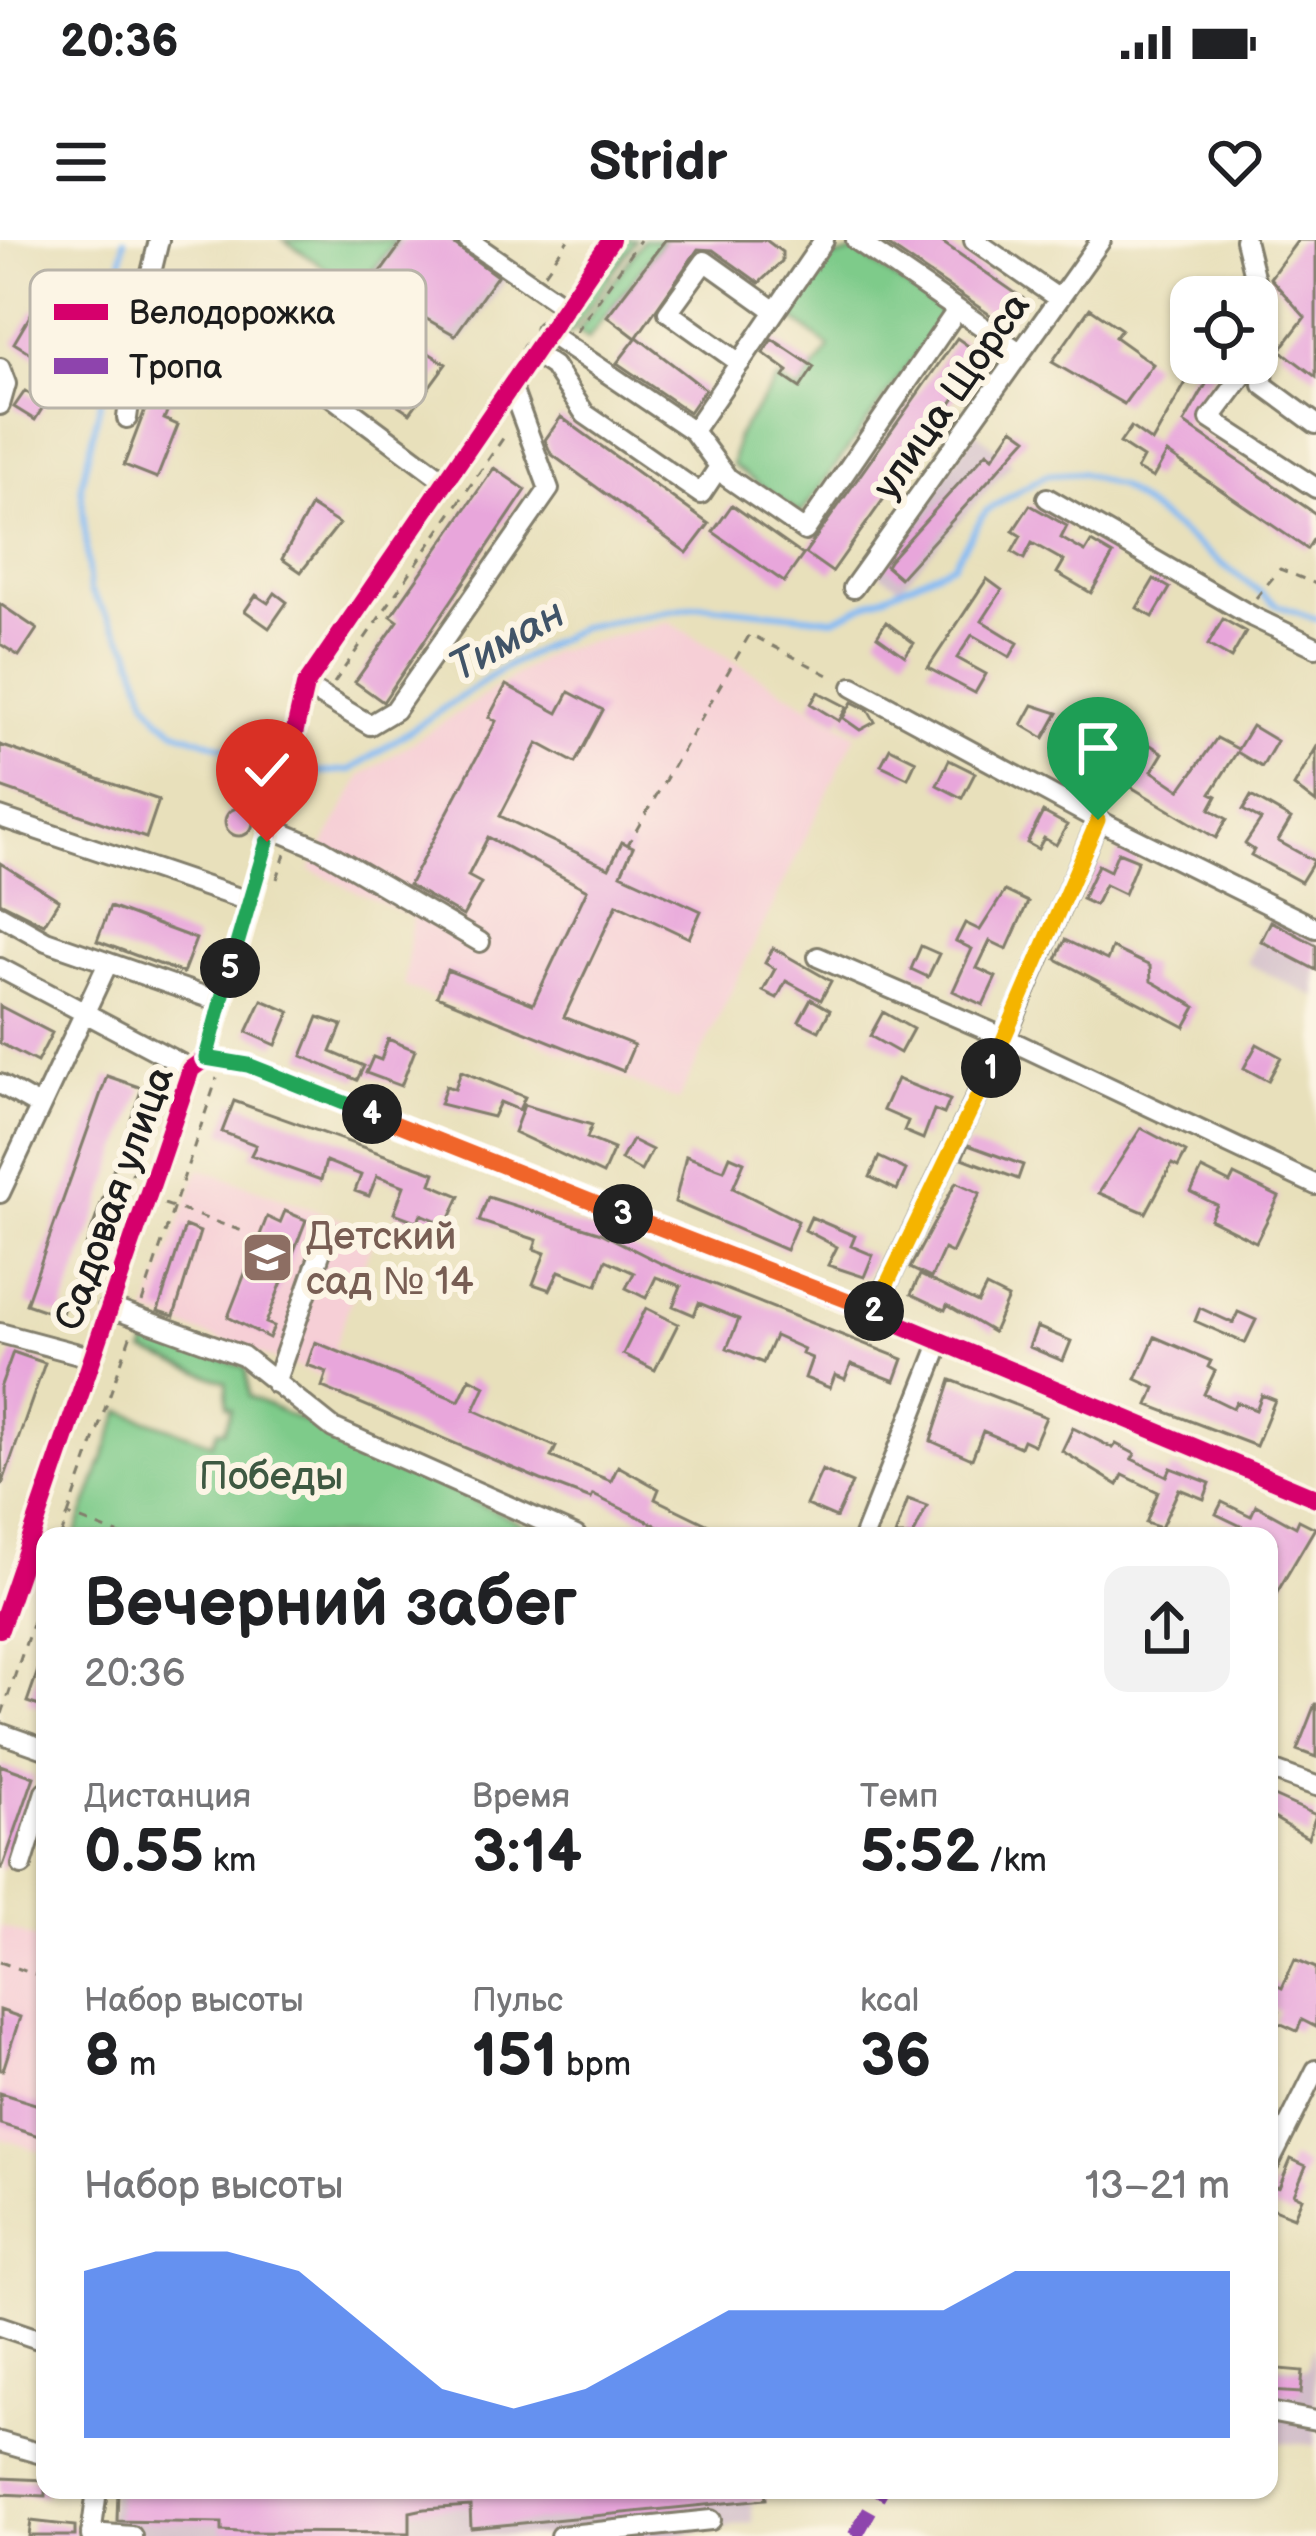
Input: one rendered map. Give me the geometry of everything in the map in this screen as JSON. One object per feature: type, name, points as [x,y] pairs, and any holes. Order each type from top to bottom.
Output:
[{"type":"street","points":[[152,270],[159,240]]},
{"type":"street","points":[[469,240],[564,306]]},
{"type":"street","name":"Садовая улица","points":[[0,1629],[145,1197],[207,1062],[305,686],[611,240]]},
{"type":"street","points":[[693,431],[824,240]]},
{"type":"street","points":[[856,240],[1022,353]]},
{"type":"street","points":[[974,240],[1004,248],[1059,299]]},
{"type":"street","name":"улица Щорса","points":[[853,588],[1101,240]]},
{"type":"street","points":[[1245,240],[1254,276]]},
{"type":"street","points":[[740,363],[668,312],[705,261],[775,311]]},
{"type":"street","points":[[545,331],[693,431],[719,467],[805,531],[957,310]]},
{"type":"street","points":[[532,352],[553,366],[586,414],[701,494],[719,467]]},
{"type":"street","points":[[0,405],[3,376]]},
{"type":"street","points":[[1239,384],[1210,419],[1316,488]]},
{"type":"street","points":[[1263,384],[1316,424]]},
{"type":"street","points":[[305,686],[370,725],[395,710],[549,489],[511,386]]},
{"type":"street","points":[[127,418],[128,408]]},
{"type":"street","points":[[347,408],[445,481]]},
{"type":"street","points":[[1047,498],[1253,617],[1316,647]]},
{"type":"street","points":[[853,688],[1098,820],[1316,928]]},
{"type":"street","points":[[0,817],[248,901]]},
{"type":"street","points":[[873,1312],[1005,1038],[1098,820]]},
{"type":"street","points":[[271,828],[321,849],[480,942]]},
{"type":"street","points":[[0,914],[46,941],[220,1003]]},
{"type":"street","points":[[818,957],[1005,1038],[1316,1184]]},
{"type":"street","points":[[0,1192],[108,963]]},
{"type":"street","points":[[0,968],[84,1013],[873,1312],[1316,1498]]},
{"type":"street","points":[[0,1084],[39,1106]]},
{"type":"street","points":[[275,1383],[328,1231]]},
{"type":"street","points":[[108,1306],[243,1356],[333,1428],[556,1527]]},
{"type":"street","points":[[0,1334],[90,1358]]},
{"type":"street","points":[[868,1527],[941,1341]]},
{"type":"street","points":[[0,1733],[36,1746]]},
{"type":"street","points":[[1278,1772],[1316,1786]]},
{"type":"street","points":[[22,1865],[36,1821]]},
{"type":"street","points":[[1278,2149],[1310,2097],[1316,2070]]},
{"type":"street","points":[[0,2326],[36,2338]]},
{"type":"street","points":[[1278,2414],[1316,2421]]},
{"type":"street","points":[[0,2441],[36,2448]]},
{"type":"street","points":[[96,2499],[91,2535],[132,2536]]},
{"type":"street","points":[[560,2536],[711,2520]]},
{"type":"path","points":[[535,286],[568,240]]},
{"type":"path","points":[[567,345],[640,240]]},
{"type":"path","points":[[324,698],[521,412]]},
{"type":"path","points":[[1253,617],[1254,602],[1280,569],[1316,584]]},
{"type":"path","points":[[627,846],[750,634],[853,688]]},
{"type":"path","points":[[65,1527],[173,1207],[207,1062]]},
{"type":"path","points":[[165,1075],[124,1192],[248,1233]]},
{"type":"path","points":[[68,1516],[98,1527]]},
{"type":"path","points":[[0,1722],[36,1613]]},
{"type":"path","points":[[0,1962],[36,1975]]},
{"type":"shaded area","points":[[396,240],[455,240],[508,277],[460,345],[426,324],[426,270],[373,270]]},
{"type":"shaded area","points":[[976,431],[1012,463],[900,587],[876,571]]},
{"type":"shaded area","points":[[669,622],[856,734],[678,1101],[404,986],[412,917],[310,870],[361,776],[551,652]]},
{"type":"shaded area","points":[[1271,915],[1316,939],[1316,997],[1246,963]]},
{"type":"shaded area","name":"Детский сад № 14","points":[[199,1168],[375,1232],[324,1377],[147,1314]]},
{"type":"shaded area","points":[[0,1926],[36,1939],[36,2150],[0,2138]]},
{"type":"shaded area","points":[[1314,2344],[1316,2445],[1278,2443],[1278,2366],[1307,2368]]},
{"type":"shaded area","points":[[109,2499],[751,2499],[753,2523],[672,2536],[107,2536]]},
{"type":"green space","points":[[284,240],[396,240],[374,270],[328,270]]},
{"type":"green space","points":[[618,240],[636,240],[570,334],[557,324]]},
{"type":"green space","points":[[643,240],[663,240],[588,339],[578,332]]},
{"type":"green space","points":[[856,251],[945,314],[801,514],[732,465],[737,436],[778,379],[798,392],[830,347],[785,313],[821,262]]},
{"type":"green space","name":"Победы","points":[[150,1332],[246,1368],[249,1396],[529,1527],[78,1527],[121,1411],[212,1443],[218,1430],[224,1431],[232,1408],[227,1407],[226,1382],[144,1352]]},
{"type":"building","points":[[404,240],[448,240],[497,276],[455,335],[426,319],[426,270],[382,270]]},
{"type":"building","points":[[665,240],[766,240],[782,252],[782,261],[759,283],[713,250],[698,249],[636,338],[607,316]]},
{"type":"building","points":[[880,240],[939,240],[1024,299],[1005,325]]},
{"type":"building","points":[[1298,240],[1316,240],[1316,377],[1280,350],[1305,317],[1278,287],[1278,276],[1271,276]]},
{"type":"building","points":[[1090,308],[1121,329],[1115,337],[1153,364],[1124,404],[1052,362]]},
{"type":"building","points":[[30,316],[30,353],[14,343]]},
{"type":"building","points":[[637,337],[705,389],[689,412],[617,363]]},
{"type":"building","points":[[957,338],[984,357],[832,572],[805,553]]},
{"type":"building","points":[[772,339],[814,367],[800,388],[784,377],[788,371],[763,353]]},
{"type":"building","points":[[426,351],[446,364],[426,391]]},
{"type":"building","points":[[1185,384],[1206,384],[1184,423],[1316,514],[1316,535],[1307,549],[1167,453],[1153,478],[1137,469],[1143,458],[1120,443],[1131,427],[1152,442]]},
{"type":"building","points":[[25,391],[30,394],[30,408],[42,408],[35,420],[14,407]]},
{"type":"building","points":[[146,408],[169,408],[164,419],[178,425],[157,478],[124,465]]},
{"type":"building","points":[[561,417],[709,524],[687,553],[551,454],[545,440]]},
{"type":"building","points":[[1013,428],[1027,438],[900,578],[886,566],[889,561],[987,452],[993,457]]},
{"type":"building","points":[[494,468],[526,490],[383,702],[355,682],[398,621],[391,616]]},
{"type":"building","points":[[732,505],[803,555],[784,582],[713,532]]},
{"type":"building","points":[[1030,505],[1067,526],[1061,538],[1085,552],[1091,542],[1113,555],[1091,593],[1057,573],[1064,561],[1032,543],[1024,559],[1012,552],[1021,536],[1013,531]]},
{"type":"building","points":[[311,506],[339,524],[301,572],[282,559]]},
{"type":"building","points":[[987,579],[1002,590],[982,621],[1018,643],[1010,657],[972,635],[957,658],[986,674],[975,693],[928,668]]},
{"type":"building","points":[[1154,579],[1170,588],[1153,617],[1137,608]]},
{"type":"building","points":[[275,593],[287,602],[269,628],[245,611],[256,595],[268,603]]},
{"type":"building","points":[[0,604],[37,629],[19,656],[0,644]]},
{"type":"building","points":[[1223,619],[1246,632],[1231,658],[1208,645]]},
{"type":"building","points":[[886,622],[914,643],[905,656],[877,636]]},
{"type":"building","points":[[506,685],[558,713],[569,692],[603,710],[575,763],[538,743],[500,816],[609,868],[622,842],[633,847],[621,874],[701,911],[689,938],[617,904],[564,1017],[634,1045],[623,1071],[437,996],[447,970],[533,1004],[587,890],[488,837],[468,876],[481,883],[463,916],[409,885],[496,721],[489,717]]},
{"type":"building","points":[[818,692],[847,707],[839,721],[811,704]]},
{"type":"building","points":[[852,702],[868,710],[875,722],[860,730],[843,718]]},
{"type":"building","points":[[1033,705],[1058,713],[1044,738],[1022,725]]},
{"type":"building","points":[[1119,725],[1163,753],[1152,771],[1180,790],[1217,738],[1238,749],[1252,726],[1277,741],[1262,767],[1237,752],[1211,793],[1217,796],[1210,809],[1227,819],[1216,838],[1073,752],[1087,728],[1110,741]]},
{"type":"building","points":[[0,745],[159,800],[146,838],[0,787]]},
{"type":"building","points":[[890,748],[916,761],[908,778],[881,765]]},
{"type":"building","points":[[1316,748],[1316,803],[1294,786]]},
{"type":"building","points":[[949,760],[975,773],[962,798],[937,785]]},
{"type":"building","points":[[1251,796],[1291,819],[1278,841],[1314,861],[1301,882],[1251,855],[1254,850],[1245,844],[1261,820],[1243,810]]},
{"type":"building","points":[[239,808],[249,812],[253,822],[249,832],[239,836],[229,832],[225,822],[229,812]]},
{"type":"building","points":[[1043,812],[1067,825],[1056,845],[1044,838],[1038,849],[1027,843]]},
{"type":"building","points":[[1118,852],[1138,860],[1124,894],[1105,885],[1095,905],[1082,899],[1098,865],[1110,871]]},
{"type":"building","points":[[0,863],[59,900],[44,924],[0,902]]},
{"type":"building","points":[[1005,891],[1028,902],[1007,949],[990,941],[977,968],[996,977],[983,1005],[953,991],[972,949],[956,941],[965,923],[980,930]]},
{"type":"building","points":[[110,907],[196,939],[183,973],[97,941]]},
{"type":"building","points":[[1271,921],[1316,945],[1316,970],[1261,941]]},
{"type":"building","points":[[1065,940],[1107,960],[1112,948],[1150,966],[1151,981],[1196,1007],[1185,1027],[1056,959]]},
{"type":"building","points":[[921,946],[939,954],[928,977],[911,969]]},
{"type":"building","points":[[773,948],[831,981],[821,1000],[786,981],[777,998],[763,991],[775,969],[765,963]]},
{"type":"building","points":[[811,999],[830,1010],[819,1031],[799,1021]]},
{"type":"building","points":[[262,1000],[290,1012],[276,1045],[247,1032]]},
{"type":"building","points":[[0,1006],[52,1033],[37,1062],[0,1043]]},
{"type":"building","points":[[883,1012],[913,1029],[900,1053],[870,1036]]},
{"type":"building","points":[[318,1017],[342,1025],[331,1052],[364,1066],[357,1080],[302,1056]]},
{"type":"building","points":[[388,1039],[415,1050],[401,1086],[366,1073],[373,1057],[381,1060]]},
{"type":"building","points":[[1257,1044],[1281,1057],[1268,1081],[1244,1068]]},
{"type":"building","points":[[461,1071],[525,1097],[519,1110],[500,1102],[493,1117],[440,1104],[446,1086],[455,1089]]},
{"type":"building","points":[[107,1076],[142,1088],[61,1316],[26,1304]]},
{"type":"building","points":[[897,1079],[950,1100],[944,1114],[934,1110],[923,1139],[904,1131],[908,1121],[883,1110]]},
{"type":"building","points":[[234,1101],[435,1173],[431,1184],[460,1196],[447,1225],[421,1214],[418,1222],[394,1213],[404,1186],[377,1176],[369,1196],[355,1191],[361,1175],[326,1161],[321,1180],[251,1155],[256,1145],[222,1132]]},
{"type":"building","points":[[524,1105],[592,1125],[587,1138],[614,1149],[603,1174],[514,1132]]},
{"type":"building","points":[[1141,1128],[1186,1152],[1178,1167],[1172,1164],[1146,1213],[1099,1193]]},
{"type":"building","points":[[632,1140],[652,1150],[641,1171],[621,1160]]},
{"type":"building","points":[[968,1145],[1023,1165],[1018,1179],[962,1158]]},
{"type":"building","points":[[686,1156],[724,1170],[730,1156],[744,1162],[733,1188],[798,1221],[786,1250],[675,1202]]},
{"type":"building","points":[[879,1157],[906,1170],[897,1190],[870,1177]]},
{"type":"building","points":[[1202,1169],[1230,1183],[1234,1175],[1279,1197],[1256,1242],[1210,1219],[1217,1205],[1191,1192]]},
{"type":"building","points":[[956,1182],[980,1193],[952,1253],[944,1249],[931,1278],[910,1268]]},
{"type":"building","points":[[488,1197],[601,1233],[662,1264],[903,1359],[895,1381],[851,1364],[845,1379],[835,1375],[830,1388],[805,1378],[812,1358],[802,1354],[804,1349],[775,1336],[763,1363],[727,1348],[739,1319],[699,1303],[694,1315],[673,1306],[681,1286],[656,1277],[646,1298],[626,1288],[634,1273],[606,1260],[597,1285],[559,1271],[550,1290],[533,1284],[545,1253],[534,1249],[537,1240],[479,1221]]},
{"type":"building","points":[[285,1211],[306,1220],[266,1323],[274,1326],[269,1338],[228,1317],[267,1217],[280,1223]]},
{"type":"building","points":[[811,1217],[855,1236],[851,1246],[873,1255],[864,1277],[828,1265],[837,1247],[805,1230]]},
{"type":"building","points":[[185,1226],[200,1232],[174,1316],[158,1311]]},
{"type":"building","points":[[920,1275],[978,1303],[986,1287],[1008,1298],[993,1332],[947,1305],[945,1310],[911,1294]]},
{"type":"building","points":[[646,1308],[678,1324],[655,1370],[623,1354]]},
{"type":"building","points":[[1200,1308],[1233,1323],[1238,1312],[1256,1320],[1245,1343],[1195,1321]]},
{"type":"building","points":[[1037,1327],[1071,1341],[1063,1361],[1029,1347]]},
{"type":"building","points":[[1155,1337],[1211,1361],[1208,1367],[1215,1371],[1204,1394],[1233,1408],[1236,1402],[1256,1410],[1262,1395],[1275,1400],[1256,1446],[1148,1405],[1155,1388],[1136,1379]]},
{"type":"building","points":[[315,1342],[459,1401],[470,1378],[485,1386],[474,1410],[556,1447],[551,1457],[611,1481],[618,1466],[659,1489],[655,1499],[713,1527],[660,1527],[593,1495],[591,1499],[541,1480],[322,1387],[327,1372],[307,1365]]},
{"type":"building","points":[[13,1352],[45,1363],[2,1485],[0,1388]]},
{"type":"building","points":[[951,1380],[1046,1417],[1034,1445],[1023,1440],[1020,1447],[983,1431],[972,1459],[931,1441]]},
{"type":"building","points":[[1073,1428],[1113,1448],[1116,1444],[1135,1454],[1132,1459],[1167,1476],[1171,1468],[1210,1483],[1204,1499],[1179,1489],[1158,1527],[1146,1523],[1158,1492],[1123,1475],[1118,1485],[1062,1451]]},
{"type":"building","points":[[822,1470],[852,1483],[836,1518],[806,1505]]},
{"type":"building","points":[[908,1499],[927,1506],[917,1527],[898,1527]]},
{"type":"building","points":[[1222,1502],[1251,1516],[1256,1505],[1296,1527],[1299,1520],[1315,1528],[1278,1591],[1278,1527],[1243,1527],[1216,1514]]},
{"type":"building","points":[[36,1676],[36,1705],[27,1702]]},
{"type":"building","points":[[1316,1704],[1316,1757],[1297,1750]]},
{"type":"building","points":[[0,1765],[34,1777],[2,1869],[0,1869]]},
{"type":"building","points":[[1278,1798],[1316,1815],[1308,1838],[1278,1820]]},
{"type":"building","points":[[1295,1959],[1316,1968],[1316,2027],[1302,2020],[1297,2031],[1278,2022],[1278,1986],[1282,1988]]},
{"type":"building","points":[[0,2010],[20,2017],[3,2070],[0,2070]]},
{"type":"building","points":[[0,2093],[36,2104],[36,2135],[0,2124]]},
{"type":"building","points":[[1291,2159],[1306,2166],[1294,2194],[1302,2198],[1294,2217],[1278,2211],[1279,2188]]},
{"type":"building","points":[[1278,2369],[1303,2371],[1301,2393],[1278,2392]]},
{"type":"building","points":[[0,2478],[36,2480],[36,2496],[0,2494]]},
{"type":"building","points":[[118,2499],[766,2499],[471,2528],[470,2506],[424,2509],[410,2512],[410,2533],[240,2532],[222,2531],[222,2523],[117,2521]]},
{"type":"building","points":[[31,2521],[75,2526],[75,2536],[29,2536]]},
{"type":"waterway","name":"Тиман","points":[[120,270],[124,240]]},
{"type":"waterway","name":"Тиман","points":[[99,408],[81,485],[90,591],[130,649],[147,700],[176,731],[311,773],[351,770],[504,668],[581,627],[703,605],[834,619],[953,564],[986,511],[1046,475],[1080,473],[1120,487],[1277,605],[1316,619]]},
{"type":"marked path","points":[[855,2536],[876,2499]]},
{"type":"cycle path","points":[[0,1629],[191,1069],[206,1058],[279,800],[305,686],[611,240]]},
{"type":"cycle path","points":[[206,1058],[248,1065],[873,1313],[1316,1498]]},
{"type":"place","name":"Детский сад № 14","points":[[267,1257]]},
{"type":"route","points":[[267,842],[206,1058],[248,1065],[873,1312],[1005,1038],[1098,820]]}]
